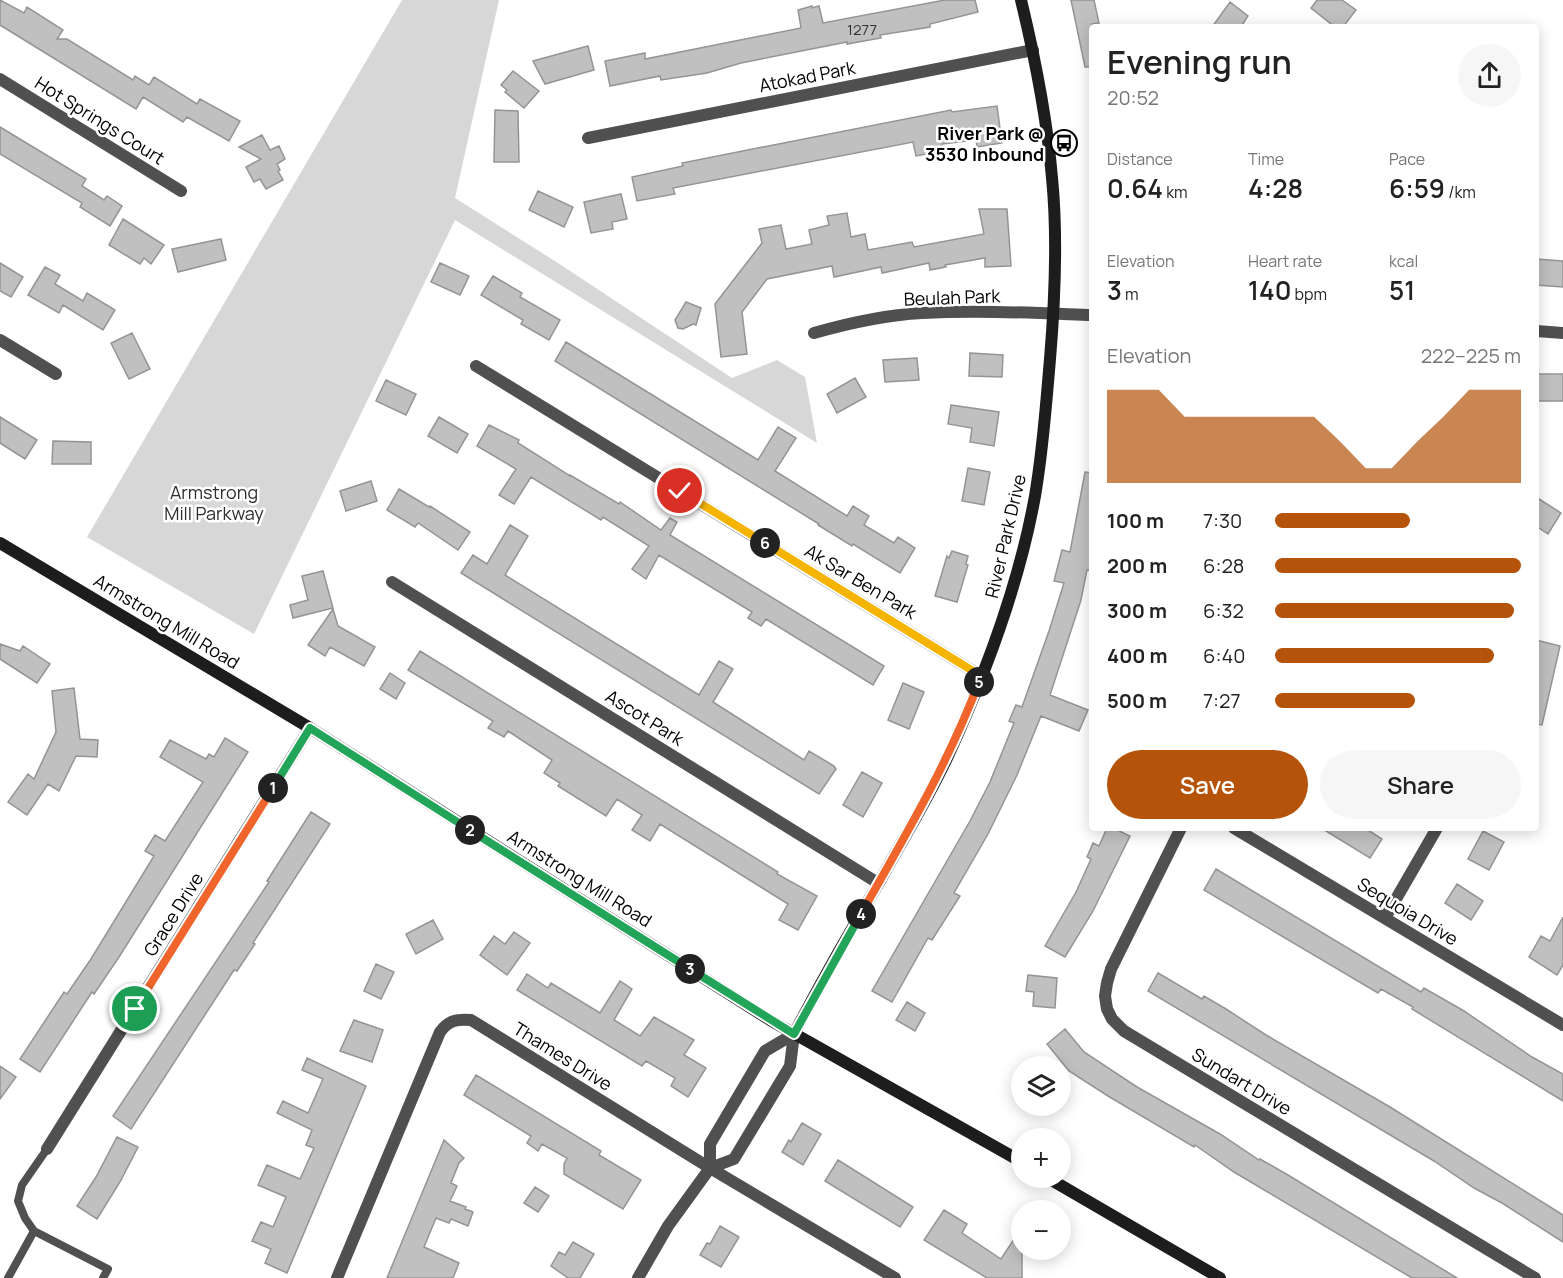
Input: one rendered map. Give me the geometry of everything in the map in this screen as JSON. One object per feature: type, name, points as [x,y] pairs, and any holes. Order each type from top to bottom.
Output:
[{"type":"main road","name":"River Park Drive","points":[[794,1034],[922,809],[947,758],[1000,629],[1014,584],[1034,499],[1043,446],[1054,314],[1055,220],[1052,178],[1033,50],[1022,0]]},
{"type":"main road","name":"Armstrong Mill Road","points":[[0,543],[310,728],[794,1034],[1011,1156]]},
{"type":"main road","points":[[1065,1188],[1220,1278]]},
{"type":"street","name":"Atokad Park","points":[[588,138],[1033,50]]},
{"type":"street","name":"Hot Springs Court","points":[[0,79],[181,191]]},
{"type":"street","name":"Beulah Park","points":[[814,333],[868,320],[920,313],[1089,315]]},
{"type":"street","points":[[1539,331],[1563,333]]},
{"type":"street","points":[[0,340],[56,374]]},
{"type":"street","name":"Ak Sar Ben Park","points":[[476,366],[981,676]]},
{"type":"street","name":"Ascot Park","points":[[392,582],[878,883]]},
{"type":"street","name":"Grace Drive","points":[[47,1149],[310,728]]},
{"type":"street","name":"Sundart Drive","points":[[1180,831],[1111,969],[1105,996],[1107,1009],[1112,1019],[1124,1030],[1535,1278]]},
{"type":"street","name":"Sequoia Drive","points":[[1239,831],[1563,1025]]},
{"type":"street","points":[[1384,918],[1435,831]]},
{"type":"street","name":"Thames Drive","points":[[337,1278],[440,1032],[446,1024],[453,1020],[471,1020],[710,1168],[894,1278]]},
{"type":"street","name":"River Park Drive","points":[[710,1168],[710,1144],[765,1051],[794,1034]]},
{"type":"street","name":"River Park Drive","points":[[638,1278],[675,1217],[710,1168],[734,1159],[790,1066],[794,1034]]},
{"type":"lane","points":[[47,1149],[22,1185],[18,1201],[25,1218],[34,1231],[108,1269],[103,1278]]},
{"type":"lane","points":[[8,1278],[34,1231]]},
{"type":"green space","name":"Armstrong Mill Parkway","points":[[402,0],[499,0],[455,198],[732,378],[777,360],[805,377],[817,443],[455,220],[254,634],[87,537]]},
{"type":"building","points":[[0,0],[24,13],[27,7],[63,30],[57,39],[67,39],[133,80],[135,76],[149,85],[154,77],[197,104],[200,99],[240,121],[229,141],[187,117],[183,122],[143,97],[136,109],[0,25]]},
{"type":"building","points":[[945,0],[975,0],[978,12],[930,24],[930,27],[741,63],[707,73],[661,80],[660,76],[610,86],[605,61],[645,53],[645,59],[801,28],[798,10],[812,6],[812,8],[819,6],[823,23]]},
{"type":"building","points":[[1071,0],[1094,0],[1099,23],[1089,24],[1089,67],[1085,67]]},
{"type":"building","points":[[1317,0],[1342,0],[1356,10],[1345,24],[1331,24],[1311,8]]},
{"type":"building","points":[[1230,2],[1248,16],[1243,24],[1214,24]]},
{"type":"building","points":[[588,46],[594,70],[545,84],[533,61]]},
{"type":"building","points":[[513,71],[539,91],[524,108],[505,92],[507,90],[501,85]]},
{"type":"building","points":[[997,106],[1002,143],[977,147],[976,140],[942,144],[943,151],[916,156],[913,142],[673,188],[675,194],[637,201],[632,177],[683,166],[682,163],[951,110],[952,112]]},
{"type":"building","points":[[495,110],[518,111],[519,162],[494,162]]},
{"type":"building","points":[[0,127],[86,179],[82,186],[104,200],[107,196],[122,206],[110,226],[80,207],[82,203],[0,154]]},
{"type":"building","points":[[262,135],[270,150],[279,146],[285,159],[277,164],[283,180],[266,189],[260,179],[254,182],[246,167],[261,159],[239,147]]},
{"type":"building","points":[[538,191],[573,207],[564,227],[529,210]]},
{"type":"building","points":[[621,194],[627,219],[612,222],[613,229],[591,233],[584,202]]},
{"type":"building","points":[[979,209],[1007,209],[1011,266],[985,267],[985,258],[930,270],[929,263],[882,273],[881,267],[834,277],[832,266],[767,279],[742,312],[747,354],[721,357],[715,304],[762,243],[759,229],[781,225],[786,249],[812,244],[809,230],[829,225],[827,216],[847,213],[851,237],[865,234],[868,250],[912,242],[914,247],[984,234]]},
{"type":"building","points":[[123,219],[164,245],[151,264],[144,258],[140,264],[109,245]]},
{"type":"building","points":[[221,239],[226,260],[178,272],[172,249]]},
{"type":"building","points":[[1539,259],[1563,261],[1563,287],[1539,285]]},
{"type":"building","points":[[0,263],[23,277],[11,297],[0,291]]},
{"type":"building","points":[[440,263],[469,276],[460,295],[431,282]]},
{"type":"building","points":[[45,267],[60,275],[55,284],[83,301],[87,293],[115,310],[103,330],[63,305],[59,313],[28,295]]},
{"type":"building","points":[[493,276],[522,293],[520,297],[560,320],[549,340],[521,324],[523,320],[481,295]]},
{"type":"building","points":[[686,302],[701,308],[696,325],[693,324],[683,329],[678,328],[675,320]]},
{"type":"building","points":[[132,333],[150,369],[129,379],[111,343]]},
{"type":"building","points":[[566,342],[758,460],[778,427],[796,438],[775,471],[847,516],[853,506],[869,516],[864,525],[894,543],[898,537],[915,548],[900,573],[853,544],[852,546],[555,361]]},
{"type":"building","points":[[970,353],[1003,355],[1002,377],[969,376]]},
{"type":"building","points":[[917,358],[919,380],[885,382],[883,360]]},
{"type":"building","points":[[1539,374],[1563,374],[1563,401],[1539,401]]},
{"type":"building","points":[[855,378],[866,397],[837,413],[827,394]]},
{"type":"building","points":[[386,380],[416,394],[406,415],[376,401]]},
{"type":"building","points":[[951,405],[999,412],[994,446],[970,442],[972,428],[948,424]]},
{"type":"building","points":[[0,417],[37,440],[25,459],[0,443]]},
{"type":"building","points":[[439,417],[468,434],[457,453],[428,436]]},
{"type":"building","points":[[489,425],[519,440],[518,443],[570,476],[619,504],[620,502],[661,530],[670,518],[677,522],[670,535],[884,666],[873,685],[766,619],[761,626],[748,618],[752,612],[659,555],[646,579],[632,569],[649,546],[603,517],[601,520],[531,477],[514,504],[499,495],[516,469],[477,446]]},
{"type":"building","points":[[53,441],[91,442],[91,464],[52,464]]},
{"type":"building","points":[[968,468],[990,472],[984,505],[962,501]]},
{"type":"building","points":[[1085,472],[1089,473],[1089,570],[1087,570],[1081,600],[1050,695],[1088,710],[1079,731],[1041,716],[1017,775],[988,834],[954,893],[960,896],[932,940],[928,938],[892,1002],[872,991],[990,782],[1014,723],[1009,721],[1016,705],[1022,707],[1064,583],[1054,581],[1062,550],[1070,552]]},
{"type":"building","points":[[371,481],[377,501],[346,511],[340,491]]},
{"type":"building","points":[[399,489],[470,532],[458,550],[418,523],[415,527],[387,510]]},
{"type":"building","points":[[1539,499],[1561,513],[1548,534],[1539,528]]},
{"type":"building","points":[[510,525],[528,536],[505,575],[699,695],[719,661],[733,669],[713,702],[804,760],[809,751],[834,766],[836,769],[819,794],[461,573],[473,555],[487,564]]},
{"type":"building","points":[[952,551],[968,556],[966,564],[968,565],[957,602],[935,596],[947,556],[949,558]]},
{"type":"building","points":[[323,571],[333,608],[293,618],[290,605],[308,600],[302,576]]},
{"type":"building","points":[[333,609],[338,626],[375,647],[364,666],[330,647],[325,656],[308,645]]},
{"type":"building","points":[[1539,641],[1560,646],[1542,725],[1539,724]]},
{"type":"building","points":[[0,644],[20,651],[23,646],[50,664],[37,683],[0,659]]},
{"type":"building","points":[[420,651],[778,872],[777,874],[817,896],[798,930],[779,920],[788,904],[660,824],[650,841],[632,830],[642,815],[617,799],[606,816],[558,786],[560,783],[544,773],[552,760],[508,731],[504,737],[488,728],[493,721],[408,670]]},
{"type":"building","points":[[390,673],[405,683],[396,699],[380,689]]},
{"type":"building","points":[[903,683],[924,692],[909,729],[888,720]]},
{"type":"building","points":[[74,688],[80,739],[98,740],[97,757],[76,756],[59,791],[48,784],[27,815],[8,802],[28,774],[34,779],[56,732],[52,691]]},
{"type":"building","points":[[225,738],[248,752],[119,957],[94,994],[92,992],[40,1072],[20,1059],[64,992],[67,994],[91,959],[154,856],[145,851],[155,835],[165,841],[203,782],[160,757],[170,740],[206,759],[209,754],[214,757]]},
{"type":"building","points":[[862,772],[882,783],[863,817],[843,805]]},
{"type":"building","points":[[311,812],[330,824],[253,943],[255,944],[237,971],[234,970],[131,1129],[113,1116],[269,882],[267,881]]},
{"type":"building","points":[[1106,831],[1119,831],[1130,836],[1093,911],[1065,957],[1045,946],[1076,892],[1091,859],[1087,857],[1093,843],[1099,846]]},
{"type":"building","points":[[1326,831],[1370,831],[1382,839],[1370,858]]},
{"type":"building","points":[[1483,831],[1504,842],[1489,870],[1468,859]]},
{"type":"building","points":[[1216,869],[1421,992],[1424,988],[1464,1011],[1532,1057],[1563,1074],[1563,1101],[1412,1009],[1413,1007],[1381,989],[1378,993],[1204,890]]},
{"type":"building","points":[[1457,884],[1483,901],[1471,920],[1445,903]]},
{"type":"building","points":[[1563,917],[1563,965],[1557,975],[1529,957],[1541,936],[1550,941]]},
{"type":"building","points":[[433,920],[443,939],[416,954],[406,934]]},
{"type":"building","points":[[514,932],[530,943],[507,975],[480,955],[494,936],[505,944]]},
{"type":"building","points":[[376,964],[394,972],[381,999],[364,991]]},
{"type":"building","points":[[1158,973],[1202,999],[1204,996],[1226,1009],[1266,1035],[1390,1107],[1563,1215],[1563,1242],[1434,1161],[1148,991]]},
{"type":"building","points":[[527,974],[548,988],[551,983],[600,1013],[620,981],[632,989],[614,1020],[640,1036],[654,1017],[694,1040],[684,1055],[706,1068],[688,1097],[671,1086],[675,1078],[646,1061],[642,1066],[517,990]]},
{"type":"building","points":[[1028,975],[1057,978],[1055,1008],[1033,1006],[1034,992],[1026,991]]},
{"type":"building","points":[[907,1002],[925,1013],[915,1031],[896,1020]]},
{"type":"building","points":[[354,1020],[383,1030],[372,1062],[340,1051]]},
{"type":"building","points":[[1065,1029],[1084,1052],[1137,1087],[1220,1134],[1259,1160],[1288,1175],[1457,1278],[1412,1278],[1071,1072],[1071,1056],[1057,1056],[1047,1044]]},
{"type":"building","points":[[307,1058],[366,1086],[287,1273],[265,1263],[271,1249],[252,1241],[261,1222],[273,1227],[286,1197],[258,1185],[267,1165],[300,1179],[314,1148],[306,1145],[312,1130],[277,1113],[283,1101],[308,1113],[323,1079],[302,1070]]},
{"type":"building","points":[[0,1066],[16,1077],[0,1099]]},
{"type":"building","points":[[476,1075],[601,1151],[599,1155],[641,1180],[623,1209],[564,1174],[564,1164],[567,1158],[542,1144],[538,1151],[527,1143],[531,1136],[464,1095]]},
{"type":"building","points":[[802,1123],[821,1134],[803,1165],[782,1152]]},
{"type":"building","points":[[117,1137],[138,1147],[97,1219],[77,1206],[96,1177]]},
{"type":"building","points":[[444,1140],[464,1158],[459,1163],[451,1183],[457,1186],[450,1201],[473,1212],[468,1226],[451,1219],[449,1223],[436,1218],[424,1247],[459,1263],[453,1278],[387,1278]]},
{"type":"building","points":[[838,1160],[913,1207],[900,1227],[825,1181]]},
{"type":"building","points":[[535,1187],[549,1196],[538,1212],[524,1203]]},
{"type":"building","points":[[944,1210],[967,1224],[962,1233],[1001,1259],[1011,1244],[1011,1260],[1022,1260],[1022,1278],[987,1278],[924,1240]]},
{"type":"building","points":[[720,1226],[739,1237],[721,1267],[700,1255],[707,1243],[710,1244]]},
{"type":"building","points":[[573,1242],[594,1254],[580,1278],[568,1278],[551,1266],[559,1252],[565,1255]]},
{"type":"place","name":"River Park @ 3530 Inbound","points":[[1064,143]]},
{"type":"route","points":[[135,1009],[310,728],[794,1034],[922,809],[966,716],[981,676],[680,491]]}]
